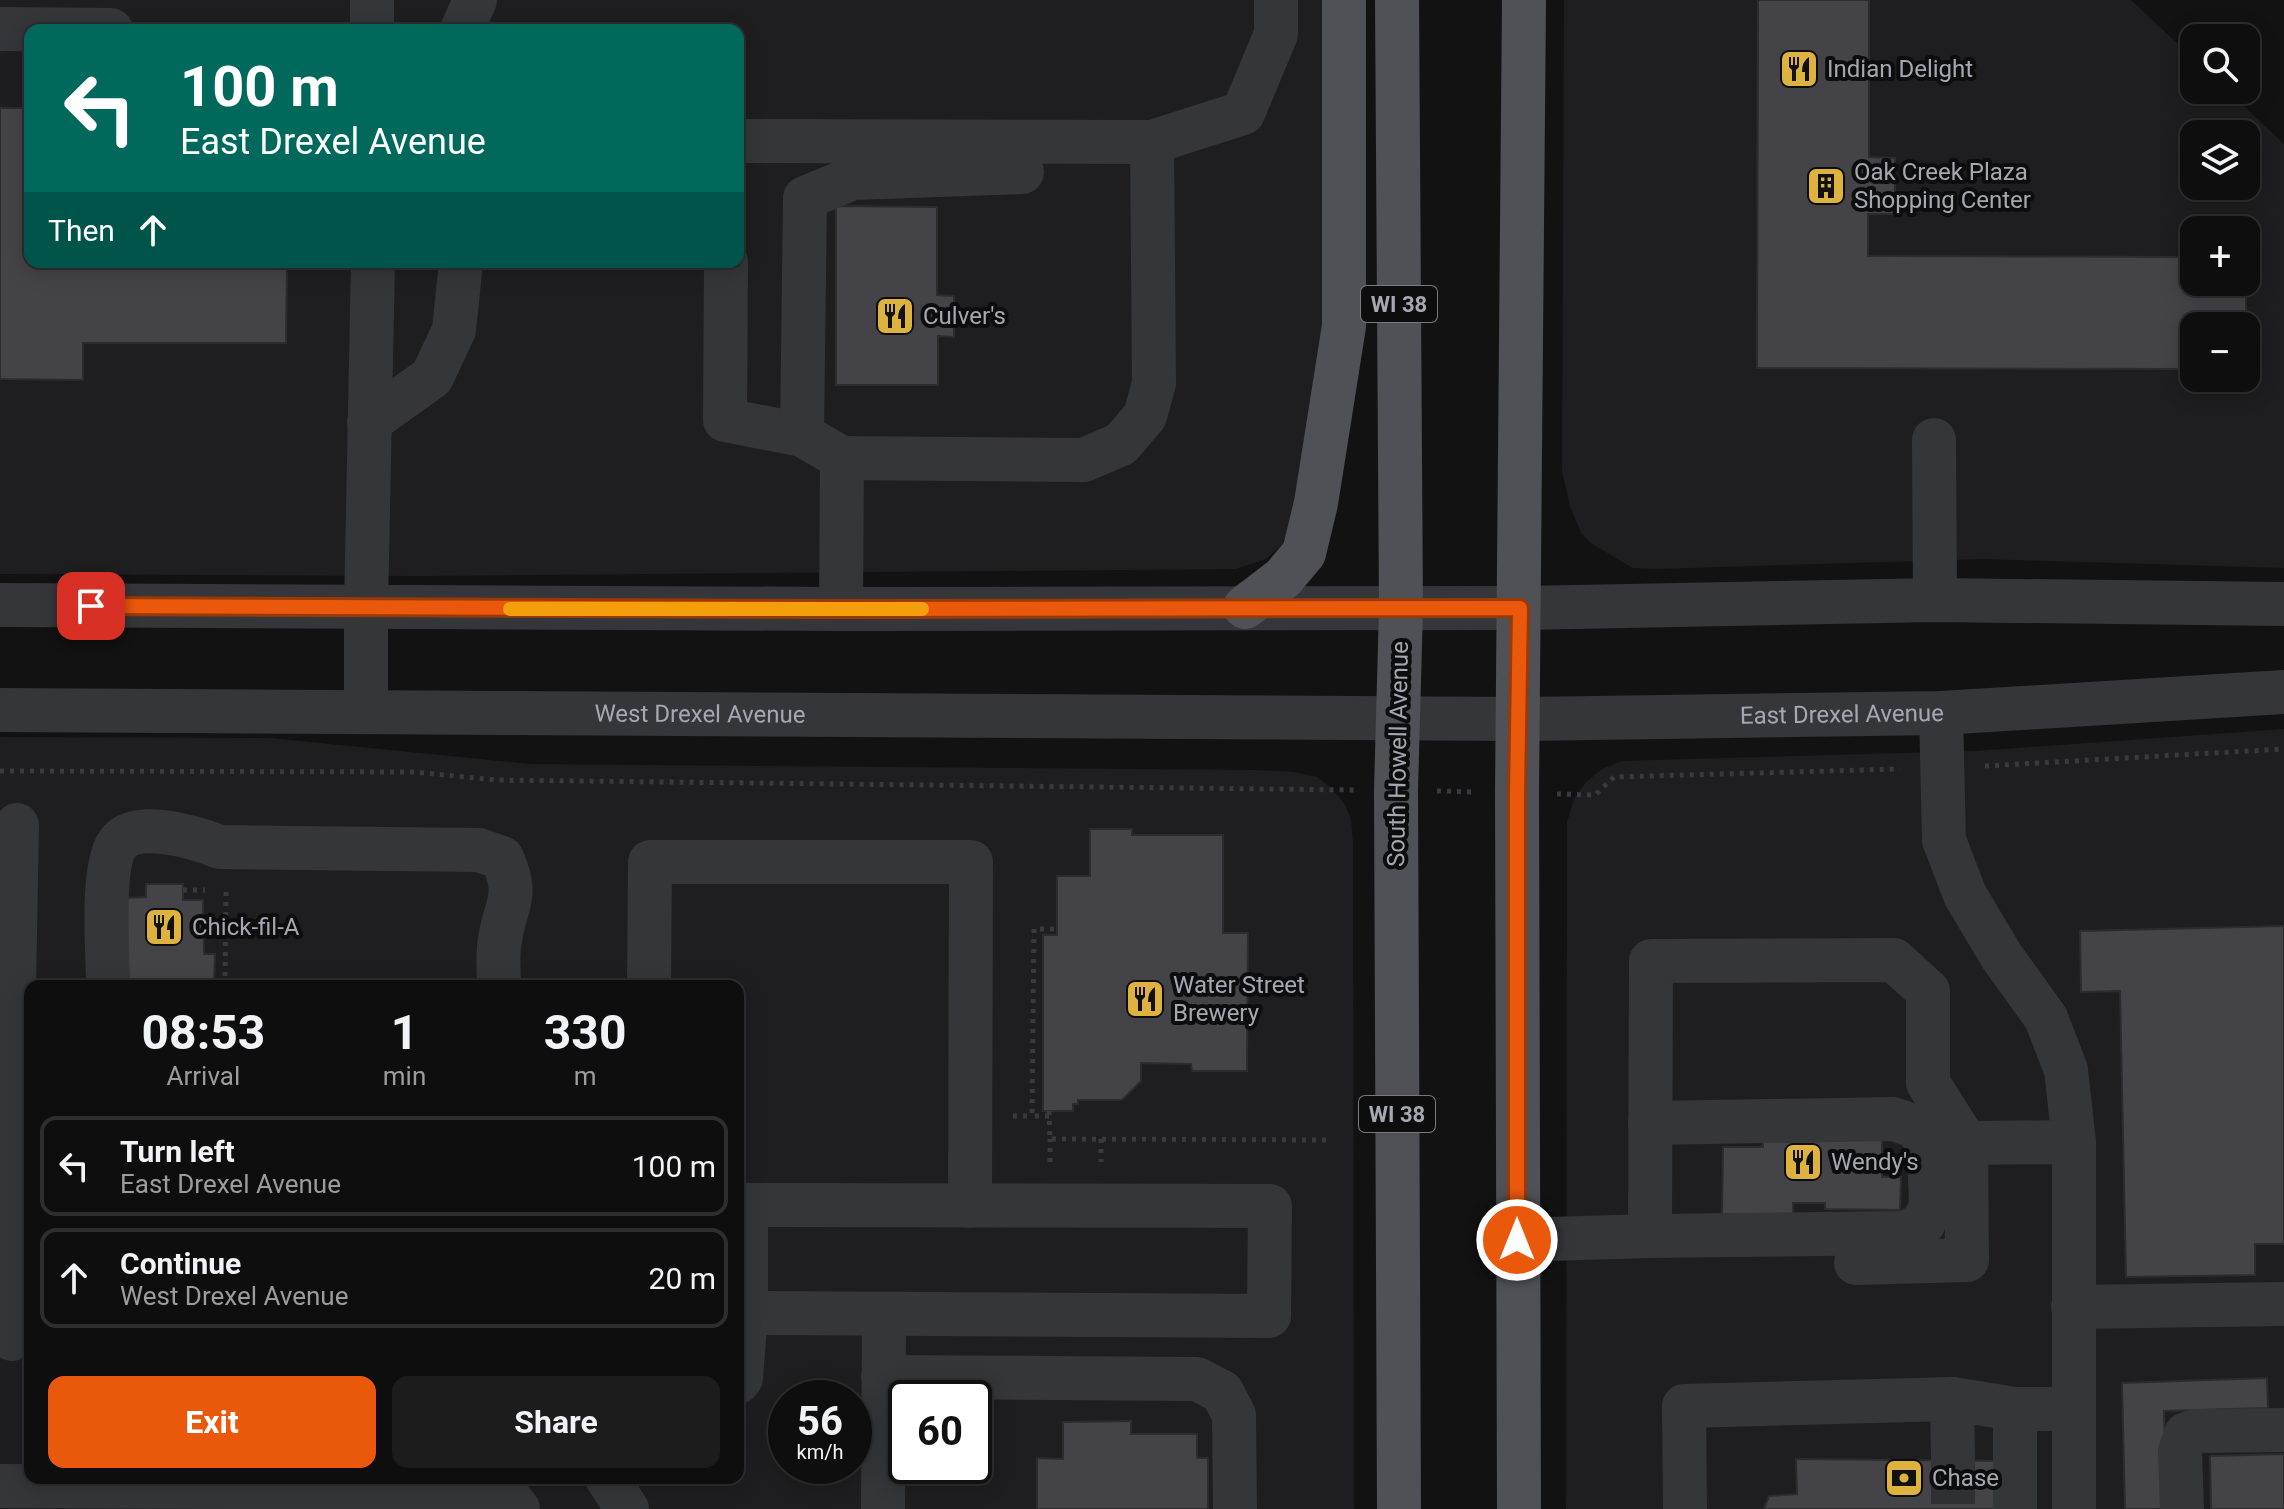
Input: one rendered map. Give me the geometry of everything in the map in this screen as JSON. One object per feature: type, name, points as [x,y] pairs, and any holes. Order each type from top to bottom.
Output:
[{"type":"main road","points":[[1245,607],[1283,578],[1304,553],[1316,503],[1344,326],[1344,0]]},
{"type":"main road","name":"South Howell Avenue","points":[[1397,0],[1401,609],[1396,790],[1399,1509]]},
{"type":"main road","points":[[1519,1509],[1517,793],[1524,0]]},
{"type":"street","points":[[372,0],[372,24]]},
{"type":"street","points":[[465,24],[475,0]]},
{"type":"street","points":[[744,141],[1152,142],[1243,113],[1276,34],[1276,0]]},
{"type":"street","points":[[0,29],[24,29]]},
{"type":"street","points":[[726,268],[725,420],[802,435],[842,458],[1084,460],[1121,444],[1145,416],[1154,383],[1152,142]]},
{"type":"street","points":[[802,435],[805,198],[853,178],[1022,172]]},
{"type":"street","points":[[366,712],[373,268]]},
{"type":"street","points":[[369,422],[432,377],[454,330],[460,268]]},
{"type":"street","points":[[1934,440],[1935,600]]},
{"type":"street","points":[[841,609],[842,458]]},
{"type":"street","points":[[0,605],[366,609],[1401,609],[1935,600],[2284,604]]},
{"type":"street","name":"East Drexel Avenue","points":[[1399,719],[1941,713],[2284,692]]},
{"type":"street","name":"West Drexel Avenue","points":[[0,710],[1399,719]]},
{"type":"street","points":[[1941,713],[1944,840],[1965,895],[2002,957],[2046,1018],[2066,1070],[2074,1142],[2074,1509]]},
{"type":"street","points":[[14,1339],[21,1198],[17,825]]},
{"type":"street","points":[[108,980],[108,872],[111,853],[121,838],[138,833],[170,833],[192,836],[220,847],[479,850],[502,858],[509,872],[512,901],[500,939],[499,980]]},
{"type":"street","points":[[649,980],[650,862],[971,862],[970,1206]]},
{"type":"street","points":[[1894,960],[1928,991],[1928,1083],[1966,1143],[1967,1260],[1698,1266],[1650,1236],[1651,961],[1894,960]]},
{"type":"street","points":[[1517,1240],[1905,1233],[1923,1224],[1931,1206],[1929,1143],[1914,1126],[1893,1119],[1650,1123]]},
{"type":"street","points":[[1966,1143],[2074,1142]]},
{"type":"street","points":[[744,1205],[1270,1206],[1269,1316],[746,1313]]},
{"type":"street","points":[[744,1259],[744,1339]]},
{"type":"street","points":[[2073,1307],[2284,1304]]},
{"type":"street","points":[[883,1509],[884,1314]]},
{"type":"street","points":[[883,1377],[1197,1379],[1222,1392],[1234,1415],[1235,1509]]},
{"type":"street","points":[[1685,1509],[1684,1406],[1952,1399],[2015,1409],[2073,1409]]},
{"type":"street","points":[[1952,1399],[1953,1460]]},
{"type":"street","points":[[2015,1409],[2015,1509]]},
{"type":"street","points":[[2182,1509],[2180,1451],[2186,1434],[2196,1431],[2284,1430]]},
{"type":"street","points":[[0,1486],[465,1488],[509,1498],[518,1509]]},
{"type":"path","points":[[0,771],[415,772],[495,780],[1581,794]]},
{"type":"path","points":[[183,890],[226,890],[225,980]]},
{"type":"path","points":[[1057,929],[1034,929],[1032,1116],[1049,1113],[1050,1139],[1326,1140]]},
{"type":"shaded area","points":[[0,0],[1331,0],[1334,319],[1285,542],[1266,559],[1236,569],[421,576],[0,574]]},
{"type":"shaded area","points":[[1564,0],[2131,0],[2180,46],[2180,104],[2242,104],[2259,120],[2180,120],[2180,200],[2260,200],[2260,121],[2284,144],[2284,568],[1983,559],[1633,568],[1592,544],[1581,533],[1570,506],[1562,471]]},
{"type":"shaded area","points":[[2284,729],[2284,1509],[1566,1509],[1567,822],[1574,799],[1586,782],[1602,769],[1622,761],[1975,751]]},
{"type":"shaded area","points":[[0,737],[270,738],[531,764],[1294,772],[1317,777],[1344,803],[1351,819],[1354,1509],[0,1509]]},
{"type":"building","name":"Oak Creek Plaza Shopping Center","points":[[1758,0],[1869,0],[1869,157],[1895,158],[1895,214],[1868,214],[1868,256],[2180,257],[2180,296],[2246,296],[2246,312],[2180,312],[2180,369],[1757,368]]},
{"type":"building","points":[[0,108],[24,108],[24,268],[287,268],[286,343],[83,343],[83,380],[0,379]]},
{"type":"building","name":"Culver's","points":[[836,206],[937,207],[937,295],[954,296],[954,337],[938,336],[938,385],[836,385]]},
{"type":"building","name":"Water Street Brewery","points":[[1090,829],[1132,829],[1132,835],[1223,835],[1223,933],[1248,933],[1247,1071],[1192,1071],[1191,1064],[1141,1063],[1141,1081],[1122,1100],[1078,1100],[1078,1104],[1073,1104],[1073,1111],[1043,1111],[1043,935],[1057,935],[1057,876],[1090,876]]},
{"type":"building","name":"Chick-fil-A","points":[[146,884],[183,884],[183,900],[203,900],[204,954],[215,954],[214,980],[119,980],[125,898],[146,897]]},
{"type":"building","points":[[2284,926],[2284,1244],[2255,1244],[2255,1275],[2126,1277],[2120,991],[2081,992],[2080,931]]},
{"type":"building","name":"Wendy's","points":[[1882,1136],[1882,1177],[1901,1177],[1900,1210],[1825,1209],[1825,1203],[1793,1203],[1793,1215],[1722,1214],[1723,1147],[1763,1147],[1763,1138]]},
{"type":"building","points":[[2267,1378],[2268,1408],[2164,1411],[2167,1509],[2125,1509],[2122,1383]]},
{"type":"building","points":[[1131,1421],[1131,1434],[1197,1434],[1197,1458],[1208,1458],[1208,1509],[1037,1509],[1037,1458],[1063,1459],[1063,1422]]},
{"type":"building","points":[[2284,1454],[2284,1509],[2211,1509],[2210,1456]]},
{"type":"building","name":"Chase","points":[[1796,1459],[2012,1461],[2011,1509],[1764,1509],[1769,1496],[1797,1494]]},
{"type":"tunnel","points":[[1953,1460],[1953,1509]]},
{"type":"slow traffic","points":[[510,609],[922,609]]},
{"type":"place","name":"Indian Delight","points":[[1799,69]]},
{"type":"place","name":"Oak Creek Plaza Shopping Center","points":[[1826,186]]},
{"type":"place","name":"Culver's","points":[[895,316]]},
{"type":"place","name":"Chick-fil-A","points":[[164,927]]},
{"type":"place","name":"Water Street Brewery","points":[[1145,999]]},
{"type":"place","name":"Wendy's","points":[[1803,1162]]},
{"type":"place","name":"Chase","points":[[1904,1478]]},
{"type":"route","points":[[91,606],[366,609],[1520,608],[1517,1240]]}]
